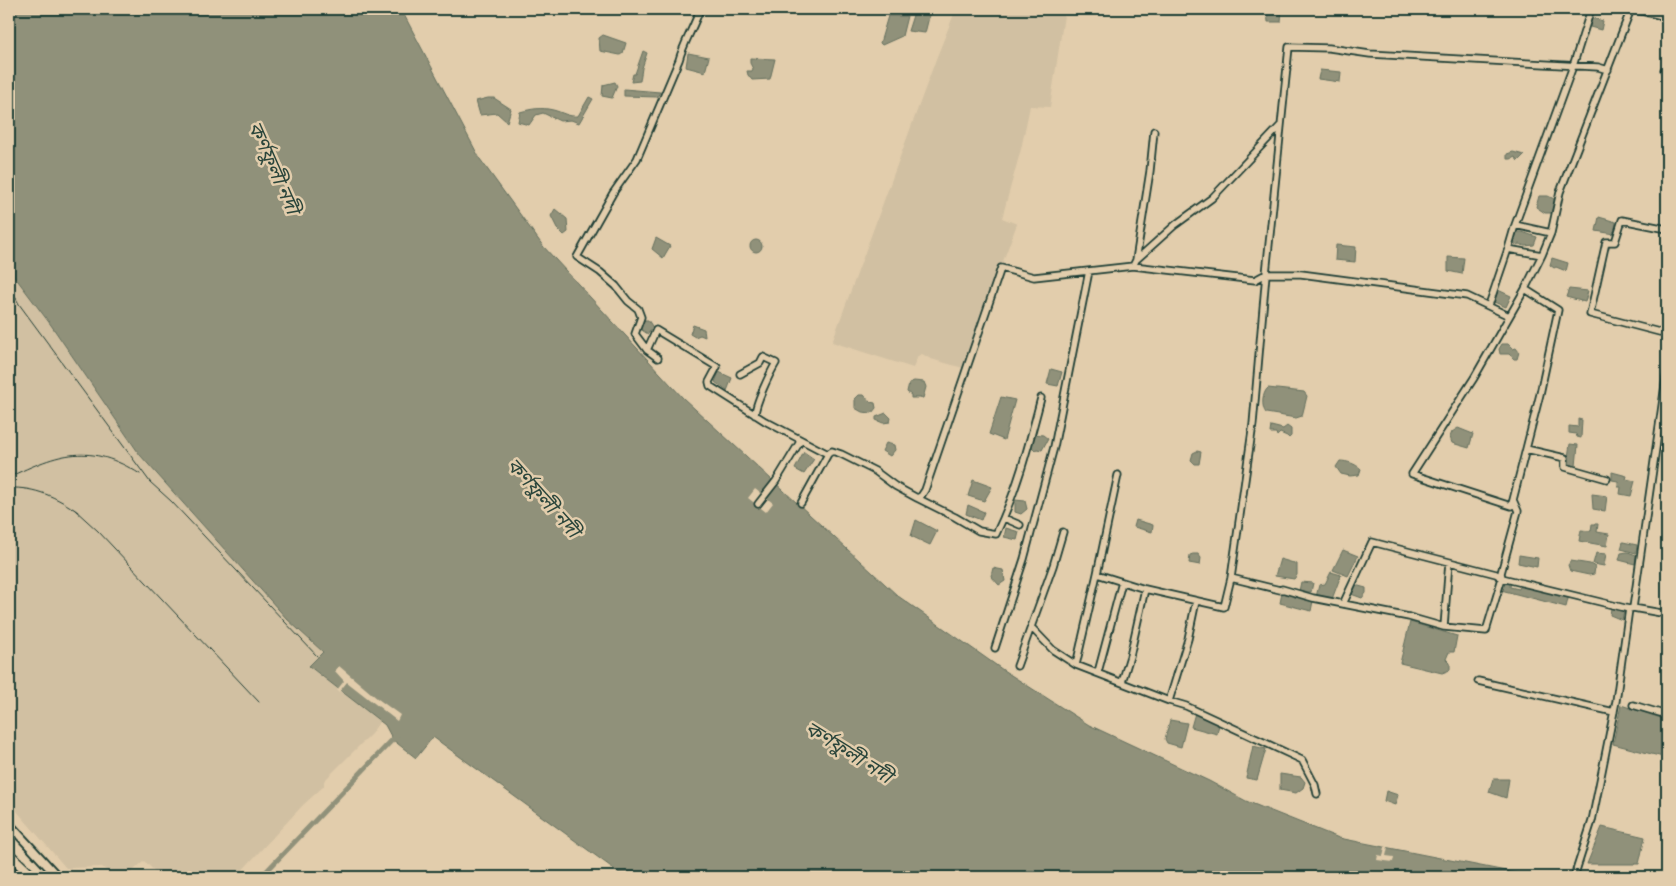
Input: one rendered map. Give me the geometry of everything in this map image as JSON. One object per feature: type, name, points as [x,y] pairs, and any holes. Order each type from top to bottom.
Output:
[{"type":"highway","points":[[9,854],[32,877]]},
{"type":"highway","points":[[9,861],[26,877]]},
{"type":"highway","points":[[9,870],[16,877]]},
{"type":"main road","points":[[9,824],[58,877]]},
{"type":"street","points":[[658,358],[647,350],[635,334],[641,317],[638,309],[600,272],[577,257],[613,193],[636,159],[700,9]]},
{"type":"street","points":[[1489,305],[1515,225],[1573,66],[1591,9]]},
{"type":"street","points":[[1525,289],[1558,310],[1511,506],[1412,474],[1474,378],[1525,289],[1542,255],[1551,233],[1560,192],[1632,9],[1667,17]]},
{"type":"street","points":[[1097,574],[1224,607],[1231,578],[1253,424],[1289,47],[1328,48],[1370,54],[1598,67],[1608,70]]},
{"type":"street","points":[[1134,263],[1175,225],[1212,198],[1281,125]]},
{"type":"street","points":[[1134,263],[1150,171],[1154,131]]},
{"type":"street","points":[[1667,229],[1622,220],[1615,242],[1606,242],[1590,314],[1667,334]]},
{"type":"street","points":[[1515,225],[1551,233]]},
{"type":"street","points":[[1508,249],[1542,255]]},
{"type":"street","points":[[917,498],[926,490],[1001,268],[1034,277],[1089,271],[1134,263],[1255,280],[1266,274],[1301,274],[1467,296],[1509,316]]},
{"type":"street","points":[[995,648],[1024,559],[1054,447],[1089,271]]},
{"type":"street","points":[[647,350],[656,330],[676,341],[717,367],[709,382],[710,386],[755,415],[828,454]]},
{"type":"street","points":[[740,374],[760,363],[763,357],[776,363],[762,392],[755,415]]},
{"type":"street","points":[[1574,877],[1592,821],[1614,712],[1667,370]]},
{"type":"street","points":[[801,503],[828,454],[833,451],[875,471],[895,486],[978,531],[996,534],[1004,518],[1025,459],[1042,398]]},
{"type":"street","points":[[758,504],[776,481],[801,440]]},
{"type":"street","points":[[1526,449],[1565,458],[1565,467],[1607,479]]},
{"type":"street","points":[[1076,665],[1118,475]]},
{"type":"street","points":[[1231,578],[1444,627],[1486,631],[1502,578],[1501,573],[1518,512],[1513,500]]},
{"type":"street","points":[[1004,518],[1020,525]]},
{"type":"street","points":[[1017,666],[1053,566],[1063,532]]},
{"type":"street","points":[[1343,604],[1372,542],[1496,574],[1502,578],[1631,608],[1667,614]]},
{"type":"street","points":[[1444,627],[1448,562]]},
{"type":"street","points":[[1098,672],[1122,582]]},
{"type":"street","points":[[1122,682],[1130,656],[1145,588]]},
{"type":"street","points":[[1169,701],[1188,639],[1196,601]]},
{"type":"street","points":[[1031,626],[1053,650],[1076,665],[1186,706],[1302,760],[1315,785],[1317,794]]},
{"type":"street","points":[[1478,681],[1614,712]]},
{"type":"street","points":[[1633,705],[1667,715]]},
{"type":"shaded area","points":[[956,9],[1065,9],[1050,107],[1030,106],[1021,149],[1002,218],[1017,224],[963,368],[931,359],[922,354],[918,356],[913,368],[832,342]]},
{"type":"shaded area","points":[[9,269],[51,325],[140,455],[287,619],[323,653],[309,666],[380,721],[371,734],[324,781],[324,786],[303,805],[236,877],[161,877],[144,861],[126,877],[115,877],[102,867],[66,868],[9,802]]},
{"type":"water","name":"কর্ণফুলী নদী","points":[[9,9],[401,9],[480,159],[543,246],[683,398],[898,596],[1003,670],[1089,725],[1209,781],[1246,801],[1339,838],[1536,877],[625,877],[433,737],[416,758],[393,740],[385,725],[309,666],[323,652],[287,619],[140,455],[51,325],[9,269]]},
{"type":"water","points":[[915,9],[931,9],[925,33],[908,31]]},
{"type":"water","points":[[1267,9],[1282,9],[1281,22],[1268,22]]},
{"type":"water","points":[[888,16],[907,16],[902,36],[882,45],[880,43]]},
{"type":"water","points":[[1592,18],[1603,21],[1601,30],[1590,27]]},
{"type":"water","points":[[603,35],[626,43],[623,53],[620,55],[600,51],[599,38]]},
{"type":"water","points":[[643,51],[647,53],[640,81],[631,82],[633,74],[635,74]]},
{"type":"water","points":[[688,53],[709,57],[705,72],[686,67]]},
{"type":"water","points":[[750,58],[775,59],[770,79],[752,80],[747,71],[752,71],[753,69]]},
{"type":"water","points":[[1320,70],[1341,72],[1340,82],[1318,79]]},
{"type":"water","points":[[615,82],[617,86],[612,98],[602,96],[603,85]]},
{"type":"water","points":[[624,89],[660,92],[657,97],[624,96]]},
{"type":"water","points":[[589,97],[593,99],[579,123],[571,120],[560,121],[543,113],[536,115],[529,125],[518,122],[520,112],[536,109],[549,109],[578,116]]},
{"type":"water","points":[[494,98],[511,109],[507,122],[497,113],[480,115],[476,101]]},
{"type":"water","points":[[1513,152],[1524,155],[1518,161],[1515,157],[1507,159],[1507,154]]},
{"type":"water","points":[[1539,196],[1548,196],[1554,199],[1555,202],[1551,213],[1545,213],[1536,207]]},
{"type":"water","points":[[555,209],[567,219],[568,232],[564,235],[557,228],[551,216]]},
{"type":"water","points":[[1599,217],[1616,222],[1614,234],[1596,231]]},
{"type":"water","points":[[1516,232],[1537,237],[1534,245],[1525,246],[1513,243]]},
{"type":"water","points":[[656,238],[670,246],[663,258],[652,249]]},
{"type":"water","points":[[754,240],[758,240],[762,246],[758,252],[754,252],[750,248],[750,244]]},
{"type":"water","points":[[1336,245],[1356,247],[1355,262],[1335,260]]},
{"type":"water","points":[[1448,257],[1464,258],[1462,274],[1448,271]]},
{"type":"water","points":[[1552,258],[1568,263],[1566,271],[1550,265]]},
{"type":"water","points":[[1569,289],[1588,291],[1585,302],[1566,297]]},
{"type":"water","points":[[1498,290],[1511,296],[1506,307],[1494,302]]},
{"type":"water","points":[[648,320],[654,329],[650,330],[648,334],[640,329],[641,324]]},
{"type":"water","points":[[693,325],[704,329],[705,337],[700,335],[695,337],[690,334]]},
{"type":"water","points":[[1502,344],[1508,344],[1513,349],[1516,348],[1519,352],[1517,359],[1514,359],[1509,354],[1500,354],[1499,349]]},
{"type":"water","points":[[1051,369],[1062,372],[1058,386],[1047,384]]},
{"type":"water","points":[[719,372],[732,378],[727,391],[715,382]]},
{"type":"water","points":[[914,381],[924,382],[926,387],[923,398],[911,398],[911,395],[907,392],[909,383]]},
{"type":"water","points":[[1268,388],[1304,392],[1307,396],[1302,416],[1296,418],[1266,413],[1263,407],[1263,400],[1264,393]]},
{"type":"water","points":[[859,395],[864,395],[870,402],[875,403],[876,408],[872,413],[862,412],[855,408],[855,399]]},
{"type":"water","points":[[1001,397],[1015,400],[1004,440],[989,434]]},
{"type":"water","points":[[886,413],[891,418],[890,422],[883,423],[876,420],[876,417]]},
{"type":"water","points":[[1578,419],[1582,420],[1581,438],[1577,437],[1576,434],[1569,433],[1569,426],[1578,427]]},
{"type":"water","points":[[1271,426],[1283,429],[1287,426],[1291,429],[1291,436],[1289,438],[1280,433],[1277,436],[1276,433],[1270,433]]},
{"type":"water","points":[[1458,428],[1473,434],[1469,448],[1452,443],[1450,437],[1452,432]]},
{"type":"water","points":[[1034,434],[1043,435],[1048,439],[1042,450],[1035,450],[1031,446],[1034,441],[1032,439]]},
{"type":"water","points":[[886,443],[894,445],[895,450],[890,456],[882,451]]},
{"type":"water","points":[[1570,444],[1578,445],[1576,466],[1567,464]]},
{"type":"water","points":[[804,452],[814,459],[804,474],[795,469]]},
{"type":"water","points":[[1201,452],[1199,464],[1195,464],[1191,460],[1193,453]]},
{"type":"water","points":[[1340,461],[1359,467],[1361,469],[1359,475],[1341,474],[1336,467]]},
{"type":"water","points":[[1612,472],[1627,476],[1626,479],[1635,481],[1631,496],[1620,494],[1621,487],[1618,487],[1618,481],[1612,480]]},
{"type":"water","points":[[973,480],[992,487],[984,501],[968,496]]},
{"type":"water","points":[[1592,494],[1607,496],[1605,511],[1593,509]]},
{"type":"water","points":[[1015,500],[1025,501],[1027,509],[1021,514],[1015,512]]},
{"type":"water","points":[[968,505],[984,512],[981,520],[966,514]]},
{"type":"water","points":[[916,520],[937,531],[930,545],[911,536]]},
{"type":"water","points":[[1136,520],[1153,525],[1152,532],[1134,527]]},
{"type":"water","points":[[1592,524],[1598,524],[1597,532],[1609,534],[1607,546],[1579,541],[1581,530],[1591,531]]},
{"type":"water","points":[[1006,528],[1019,532],[1017,540],[1004,537]]},
{"type":"water","points":[[1623,542],[1637,545],[1636,553],[1621,549]]},
{"type":"water","points":[[1343,550],[1358,556],[1348,576],[1333,570]]},
{"type":"water","points":[[1628,552],[1636,555],[1635,564],[1619,560],[1621,553]]},
{"type":"water","points":[[1596,553],[1606,554],[1604,566],[1593,564]]},
{"type":"water","points":[[1198,554],[1201,558],[1200,565],[1189,563],[1190,555]]},
{"type":"water","points":[[1519,555],[1538,558],[1537,567],[1518,563]]},
{"type":"water","points":[[1280,559],[1297,564],[1297,575],[1294,579],[1275,576]]},
{"type":"water","points":[[1571,561],[1590,564],[1595,567],[1594,574],[1589,575],[1570,571],[1568,565]]},
{"type":"water","points":[[993,568],[1003,570],[1005,581],[999,585],[991,576]]},
{"type":"water","points":[[1331,572],[1341,575],[1332,599],[1316,597],[1319,585],[1325,584]]},
{"type":"water","points":[[1504,579],[1511,580],[1510,587],[1519,589],[1521,585],[1569,595],[1566,607],[1501,590]]},
{"type":"water","points":[[1301,582],[1313,583],[1311,592],[1299,591]]},
{"type":"water","points":[[1355,585],[1366,588],[1366,593],[1362,598],[1351,594]]},
{"type":"water","points":[[1282,593],[1313,601],[1311,611],[1280,603]]},
{"type":"water","points":[[1611,608],[1624,610],[1622,620],[1610,615]]},
{"type":"water","points":[[1410,622],[1457,636],[1454,652],[1449,652],[1446,659],[1450,663],[1450,670],[1442,673],[1400,663]]},
{"type":"water","points":[[1621,705],[1667,720],[1667,758],[1613,744]]},
{"type":"water","points":[[1195,713],[1219,724],[1217,734],[1191,727]]},
{"type":"water","points":[[1170,720],[1187,723],[1181,747],[1167,743],[1165,739]]},
{"type":"water","points":[[1253,746],[1266,749],[1257,780],[1246,778]]},
{"type":"water","points":[[1280,774],[1301,777],[1305,782],[1303,788],[1296,793],[1280,790]]},
{"type":"water","points":[[1493,779],[1509,779],[1506,798],[1489,792]]},
{"type":"water","points":[[1386,791],[1398,795],[1395,805],[1384,801]]},
{"type":"water","points":[[1602,827],[1645,837],[1639,864],[1587,864]]},
{"type":"pier","points":[[755,489],[773,503],[766,512],[748,498]]},
{"type":"pier","points":[[339,666],[400,715],[397,721],[347,682],[339,692],[337,690],[344,681],[335,671]]},
{"type":"pier","points":[[1385,847],[1388,847],[1386,856],[1394,857],[1393,862],[1377,860],[1378,855],[1383,856]]},
{"type":"waterway","points":[[261,877],[397,735]]},
{"type":"railway","points":[[9,285],[19,304],[150,482],[171,501],[317,656]]},
{"type":"railway","points":[[9,301],[11,319],[9,341]]},
{"type":"railway","points":[[9,477],[44,462],[74,454],[105,458],[122,464],[140,474]]},
{"type":"railway","points":[[9,488],[37,491],[62,502],[78,512]]},
{"type":"railway","points":[[74,509],[98,531],[259,702]]},
{"type":"railway","points":[[9,871],[14,877]]}]
